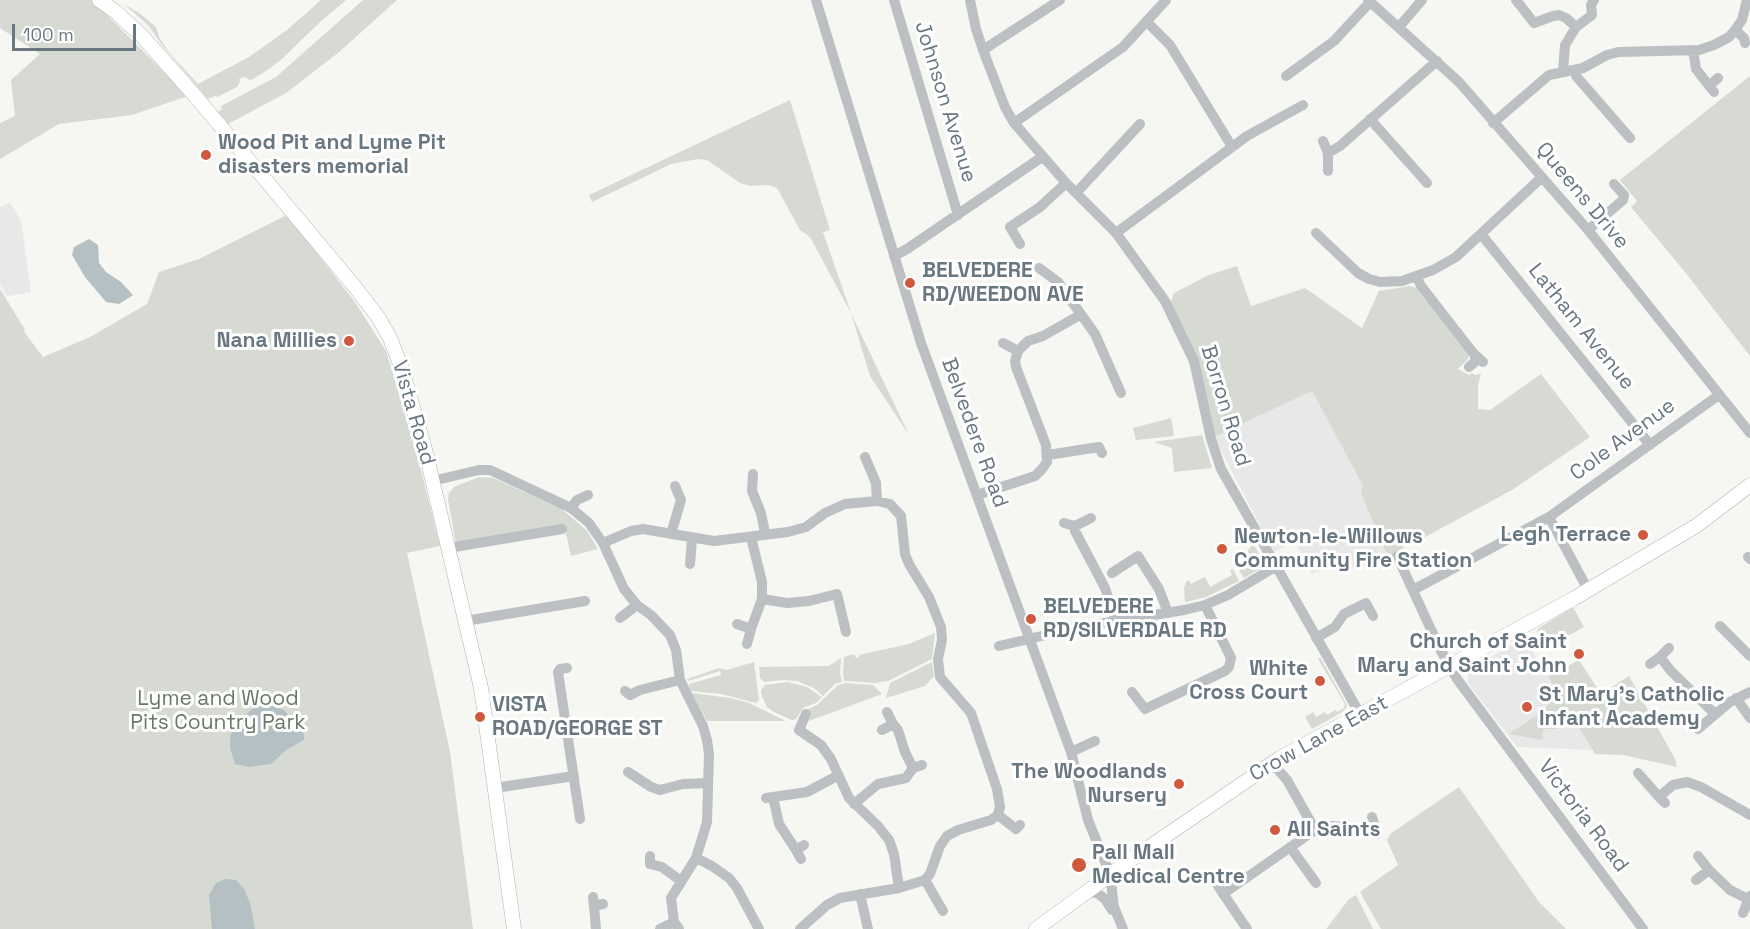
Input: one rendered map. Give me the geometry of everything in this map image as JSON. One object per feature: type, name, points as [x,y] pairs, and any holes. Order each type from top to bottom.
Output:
[{"type":"main road","name":"Vista Road","points":[[99,0],[142,36],[190,90],[356,287],[390,338],[402,369],[425,449],[480,688],[514,929]]},
{"type":"main road","name":"Crow Lane East","points":[[1036,929],[1110,874],[1272,763],[1588,590],[1696,526],[1750,484]]},
{"type":"street","name":"Belvedere Road","points":[[816,0],[921,343],[1071,752],[1088,820],[1110,874],[1114,907],[1121,926]]},
{"type":"street","name":"Johnson Avenue","points":[[894,0],[958,215]]},
{"type":"street","name":"Borron Road","points":[[970,0],[983,50],[1014,123],[1065,183],[1116,233],[1161,295],[1190,351],[1210,439],[1221,469],[1360,714]]},
{"type":"street","points":[[983,50],[1060,0]]},
{"type":"street","points":[[1014,123],[1107,60],[1123,47],[1166,0]]},
{"type":"street","points":[[1399,27],[1422,0]]},
{"type":"street","points":[[1516,0],[1534,23],[1559,15],[1576,27]]},
{"type":"street","points":[[1563,72],[1565,45],[1576,27],[1592,15],[1591,5],[1594,0]]},
{"type":"street","points":[[1493,123],[1544,78],[1575,71],[1618,52],[1693,50],[1714,45],[1729,37],[1735,30],[1742,20],[1747,0]]},
{"type":"street","points":[[1286,76],[1334,41],[1369,1]]},
{"type":"street","name":"Queens Drive","points":[[1369,1],[1459,82],[1588,230],[1750,433]]},
{"type":"street","points":[[1147,22],[1170,45],[1232,147]]},
{"type":"street","points":[[1735,30],[1744,38],[1745,44]]},
{"type":"street","points":[[1693,50],[1696,69],[1711,89],[1718,78]]},
{"type":"street","points":[[1328,153],[1340,146],[1437,61]]},
{"type":"street","points":[[1575,71],[1576,76],[1630,138]]},
{"type":"street","points":[[1116,233],[1232,147],[1257,130],[1303,105]]},
{"type":"street","points":[[1370,119],[1427,183]]},
{"type":"street","points":[[1076,193],[1140,124]]},
{"type":"street","points":[[1323,141],[1328,153],[1328,171]]},
{"type":"street","points":[[894,256],[1042,157]]},
{"type":"street","points":[[1316,233],[1359,273],[1369,279],[1391,283],[1416,277],[1456,257],[1541,178]]},
{"type":"street","points":[[1020,244],[1006,230],[1040,207],[1065,183]]},
{"type":"street","points":[[1588,230],[1623,200],[1624,195],[1614,184]]},
{"type":"street","name":"Latham Avenue","points":[[1481,234],[1650,445]]},
{"type":"street","points":[[1039,268],[1058,282],[1099,342],[1122,394]]},
{"type":"street","points":[[1416,277],[1479,358],[1469,367]]},
{"type":"street","points":[[976,495],[1035,476],[1045,466],[1048,455],[1046,445],[1015,361],[1018,351],[1028,341],[1043,336],[1080,315]]},
{"type":"street","points":[[1003,343],[1018,351]]},
{"type":"street","name":"Cole Avenue","points":[[1413,590],[1549,517],[1719,395]]},
{"type":"street","points":[[1048,455],[1100,447]]},
{"type":"street","points":[[865,457],[876,483],[877,501]]},
{"type":"street","points":[[432,481],[479,470],[490,470],[571,507],[589,523],[603,543],[624,589],[637,606],[651,615],[670,635],[676,650],[680,680],[707,740],[709,754],[707,822],[696,858],[671,898],[676,925],[660,929]]},
{"type":"street","points":[[754,473],[753,491],[765,533]]},
{"type":"street","points":[[671,534],[681,500],[675,486]]},
{"type":"street","points":[[571,507],[577,500],[591,497]]},
{"type":"street","points":[[603,543],[638,530],[649,529],[692,539],[714,541],[788,532],[806,527],[825,513],[845,504],[877,501],[890,504],[901,516],[905,554],[929,597],[941,627],[942,640],[938,659],[940,676],[971,713],[1001,801],[998,815],[983,824],[958,830],[947,836],[925,880],[898,888],[848,896],[832,902],[800,929]]},
{"type":"street","points":[[1549,517],[1588,590]]},
{"type":"street","points":[[1091,518],[1070,525],[1105,588],[1116,621]]},
{"type":"street","points":[[448,548],[562,529]]},
{"type":"street","points":[[747,644],[762,599],[762,582],[751,537]]},
{"type":"street","points":[[690,564],[692,539]]},
{"type":"street","points":[[1112,573],[1138,556],[1159,589],[1168,612]]},
{"type":"street","name":"Victoria Road","points":[[1397,556],[1449,667],[1643,929]]},
{"type":"street","points":[[999,646],[1076,628],[1205,604],[1228,595],[1275,567]]},
{"type":"street","points":[[762,599],[787,603],[809,601],[835,589],[846,632]]},
{"type":"street","points":[[465,621],[585,601]]},
{"type":"street","points":[[1316,638],[1332,630],[1344,614],[1370,601],[1373,616]]},
{"type":"street","points":[[1132,692],[1148,713],[1229,667],[1231,658],[1205,604]]},
{"type":"street","points":[[620,618],[637,606]]},
{"type":"street","points":[[737,624],[751,629]]},
{"type":"street","points":[[1720,626],[1750,656]]},
{"type":"street","points":[[1650,664],[1669,648]]},
{"type":"street","points":[[1660,657],[1671,671],[1715,714]]},
{"type":"street","points":[[567,668],[560,669],[558,672],[580,819]]},
{"type":"street","points":[[629,695],[680,680]]},
{"type":"street","points":[[1690,721],[1698,729],[1736,698],[1750,692]]},
{"type":"street","points":[[1736,698],[1750,718]]},
{"type":"street","points":[[854,804],[873,787],[883,782],[906,778],[918,767],[905,752],[898,730],[888,712]]},
{"type":"street","points":[[806,714],[794,727],[821,745],[831,759],[849,798],[889,840],[894,854],[898,888]]},
{"type":"street","points":[[882,730],[893,724]]},
{"type":"street","points":[[1071,752],[1095,741]]},
{"type":"street","points":[[1272,763],[1293,789],[1316,830]]},
{"type":"street","points":[[628,772],[660,790],[683,784],[708,783]]},
{"type":"street","points":[[1638,773],[1662,800],[1673,785],[1687,782],[1701,786],[1750,815]]},
{"type":"street","points":[[495,788],[574,776]]},
{"type":"street","points":[[800,852],[779,824],[769,798],[807,792],[837,776]]},
{"type":"street","points":[[998,815],[1016,830]]},
{"type":"street","points":[[1246,929],[1220,890],[1316,830],[1333,826],[1363,828],[1375,826]]},
{"type":"street","points":[[1290,848],[1316,883]]},
{"type":"street","points":[[1698,856],[1730,890],[1749,897],[1743,913]]},
{"type":"street","points":[[696,858],[729,878],[737,888],[759,929]]},
{"type":"street","points":[[649,864],[662,867],[681,881]]},
{"type":"street","points":[[1696,880],[1709,870]]},
{"type":"street","points":[[1298,880],[1308,872]]},
{"type":"street","points":[[925,880],[943,911]]},
{"type":"street","points":[[1085,892],[1097,893],[1105,898],[1121,926]]},
{"type":"street","points":[[860,894],[868,929]]},
{"type":"street","points":[[596,929],[597,902]]},
{"type":"shaded area","points":[[10,203],[21,221],[31,292],[7,296],[0,285],[0,207]]},
{"type":"shaded area","points":[[89,239],[98,245],[99,263],[106,272],[121,282],[133,295],[119,304],[106,302],[85,277],[72,255],[74,247]]},
{"type":"shaded area","points":[[1312,391],[1363,486],[1361,494],[1388,557],[1387,555],[1354,570],[1348,557],[1312,574],[1295,542],[1274,552],[1214,437]]},
{"type":"shaded area","name":"St Mary's Catholic Infant Academy","points":[[1524,638],[1593,750],[1517,747],[1468,683],[1468,675],[1473,667]]},
{"type":"shaded area","points":[[263,704],[284,710],[304,734],[304,740],[286,750],[271,764],[249,767],[235,764],[230,748],[230,737],[234,727],[252,709]]},
{"type":"shaded area","points":[[225,879],[236,880],[244,889],[250,903],[255,929],[212,929],[209,895],[216,883]]},
{"type":"green space","points":[[0,0],[92,0],[188,96],[132,115],[59,124],[0,159],[0,123],[15,116],[11,80],[40,54],[0,28]]},
{"type":"green space","points":[[321,0],[346,0],[269,69],[250,80],[245,77],[239,79],[237,87],[208,99],[162,45],[148,25],[124,4],[156,27],[168,51],[198,84],[249,57],[287,30]]},
{"type":"green space","points":[[363,0],[397,0],[338,53],[286,93],[228,124],[218,112],[222,109],[221,106],[276,77]]},
{"type":"green space","points":[[1750,76],[1750,356],[1631,207],[1637,201],[1620,180]]},
{"type":"green space","points":[[790,100],[830,230],[823,232],[851,313],[810,237],[800,230],[777,188],[740,183],[707,160],[698,159],[671,164],[592,202],[589,195]]},
{"type":"green space","name":"Lyme and Wood Pits Country Park","points":[[287,215],[355,302],[386,351],[416,451],[440,546],[407,553],[450,752],[473,929],[0,929],[0,289],[25,333],[43,357],[90,337],[147,304],[159,272],[199,259]]},
{"type":"green space","points":[[1237,266],[1251,306],[1305,288],[1362,328],[1379,291],[1410,286],[1416,288],[1469,355],[1458,369],[1469,375],[1481,374],[1478,385],[1478,409],[1490,410],[1541,374],[1590,437],[1512,490],[1388,557],[1361,494],[1363,486],[1312,391],[1214,437],[1170,305],[1174,293],[1209,275]]},
{"type":"green space","points":[[851,313],[909,435],[870,376]]},
{"type":"green space","points":[[1171,418],[1174,436],[1136,440],[1133,428]]},
{"type":"green space","points":[[1202,435],[1212,468],[1174,472],[1172,448],[1154,442]]},
{"type":"green space","points":[[479,477],[493,478],[562,509],[587,531],[598,549],[571,556],[564,525],[460,542],[455,540],[449,493],[454,487]]},
{"type":"green space","points":[[1253,543],[1265,566],[1244,578],[1237,567],[1245,562],[1245,557],[1249,555],[1248,551]]},
{"type":"green space","points":[[1233,569],[1239,581],[1206,597],[1185,601],[1184,588],[1189,580],[1191,584],[1205,577],[1210,587],[1232,575],[1230,571]]},
{"type":"green space","points":[[1573,607],[1584,627],[1548,647],[1540,644],[1537,631],[1539,628]]},
{"type":"green space","points":[[935,633],[932,659],[888,681],[875,683],[844,681],[844,657],[854,654],[856,658],[859,655],[909,644]]},
{"type":"green space","points":[[1320,657],[1347,705],[1341,713],[1312,729],[1305,717],[1313,712],[1316,717],[1325,712],[1327,715],[1335,710],[1337,712],[1344,708],[1345,704],[1318,659]]},
{"type":"green space","points":[[841,658],[842,682],[835,684],[823,696],[814,688],[797,681],[764,682],[760,678],[759,667],[829,666]]},
{"type":"green space","points":[[1579,660],[1601,694],[1629,676],[1675,759],[1677,767],[1623,755],[1595,754],[1578,726],[1548,723],[1540,712],[1549,704],[1547,700],[1558,693],[1548,676]]},
{"type":"green space","points":[[754,662],[759,700],[756,703],[721,694],[691,691],[689,684],[721,675],[720,671],[688,681],[687,679],[719,668],[727,670]]},
{"type":"green space","points":[[932,662],[934,676],[925,686],[886,698],[890,683]]},
{"type":"green space","points":[[788,682],[807,687],[822,697],[816,703],[803,708],[796,719],[792,720],[767,707],[761,690],[765,685]]},
{"type":"green space","points":[[846,683],[873,685],[882,694],[809,721],[811,715],[806,710],[817,705],[838,685]]},
{"type":"green space","points":[[692,693],[749,703],[786,721],[707,721]]},
{"type":"green space","points":[[1538,714],[1546,725],[1559,729],[1543,729],[1542,740],[1509,734]]},
{"type":"green space","points":[[1459,787],[1539,902],[1566,929],[1381,929],[1360,892],[1398,865],[1387,840],[1390,834]]},
{"type":"green space","points":[[1356,895],[1373,929],[1326,929],[1349,899]]},
{"type":"place","name":"Wood Pit and Lyme Pit disasters memorial","points":[[206,155]]},
{"type":"place","name":"BELVEDERE RD/WEEDON AVE","points":[[910,283]]},
{"type":"place","name":"Nana Millies","points":[[349,341]]},
{"type":"place","name":"Legh Terrace","points":[[1643,535]]},
{"type":"place","name":"Newton-le-Willows Community Fire Station","points":[[1222,549]]},
{"type":"place","name":"BELVEDERE RD/SILVERDALE RD","points":[[1031,619]]},
{"type":"place","name":"Church of Saint Mary and Saint John","points":[[1579,654]]},
{"type":"place","name":"White Cross Court","points":[[1320,681]]},
{"type":"place","name":"St Mary's Catholic Infant Academy","points":[[1527,707]]},
{"type":"place","name":"VISTA ROAD/GEORGE ST","points":[[480,717]]},
{"type":"place","name":"The Woodlands Nursery","points":[[1179,784]]},
{"type":"place","name":"All Saints","points":[[1275,830]]},
{"type":"place","name":"Pall Mall Medical Centre","points":[[1079,865]]}]
